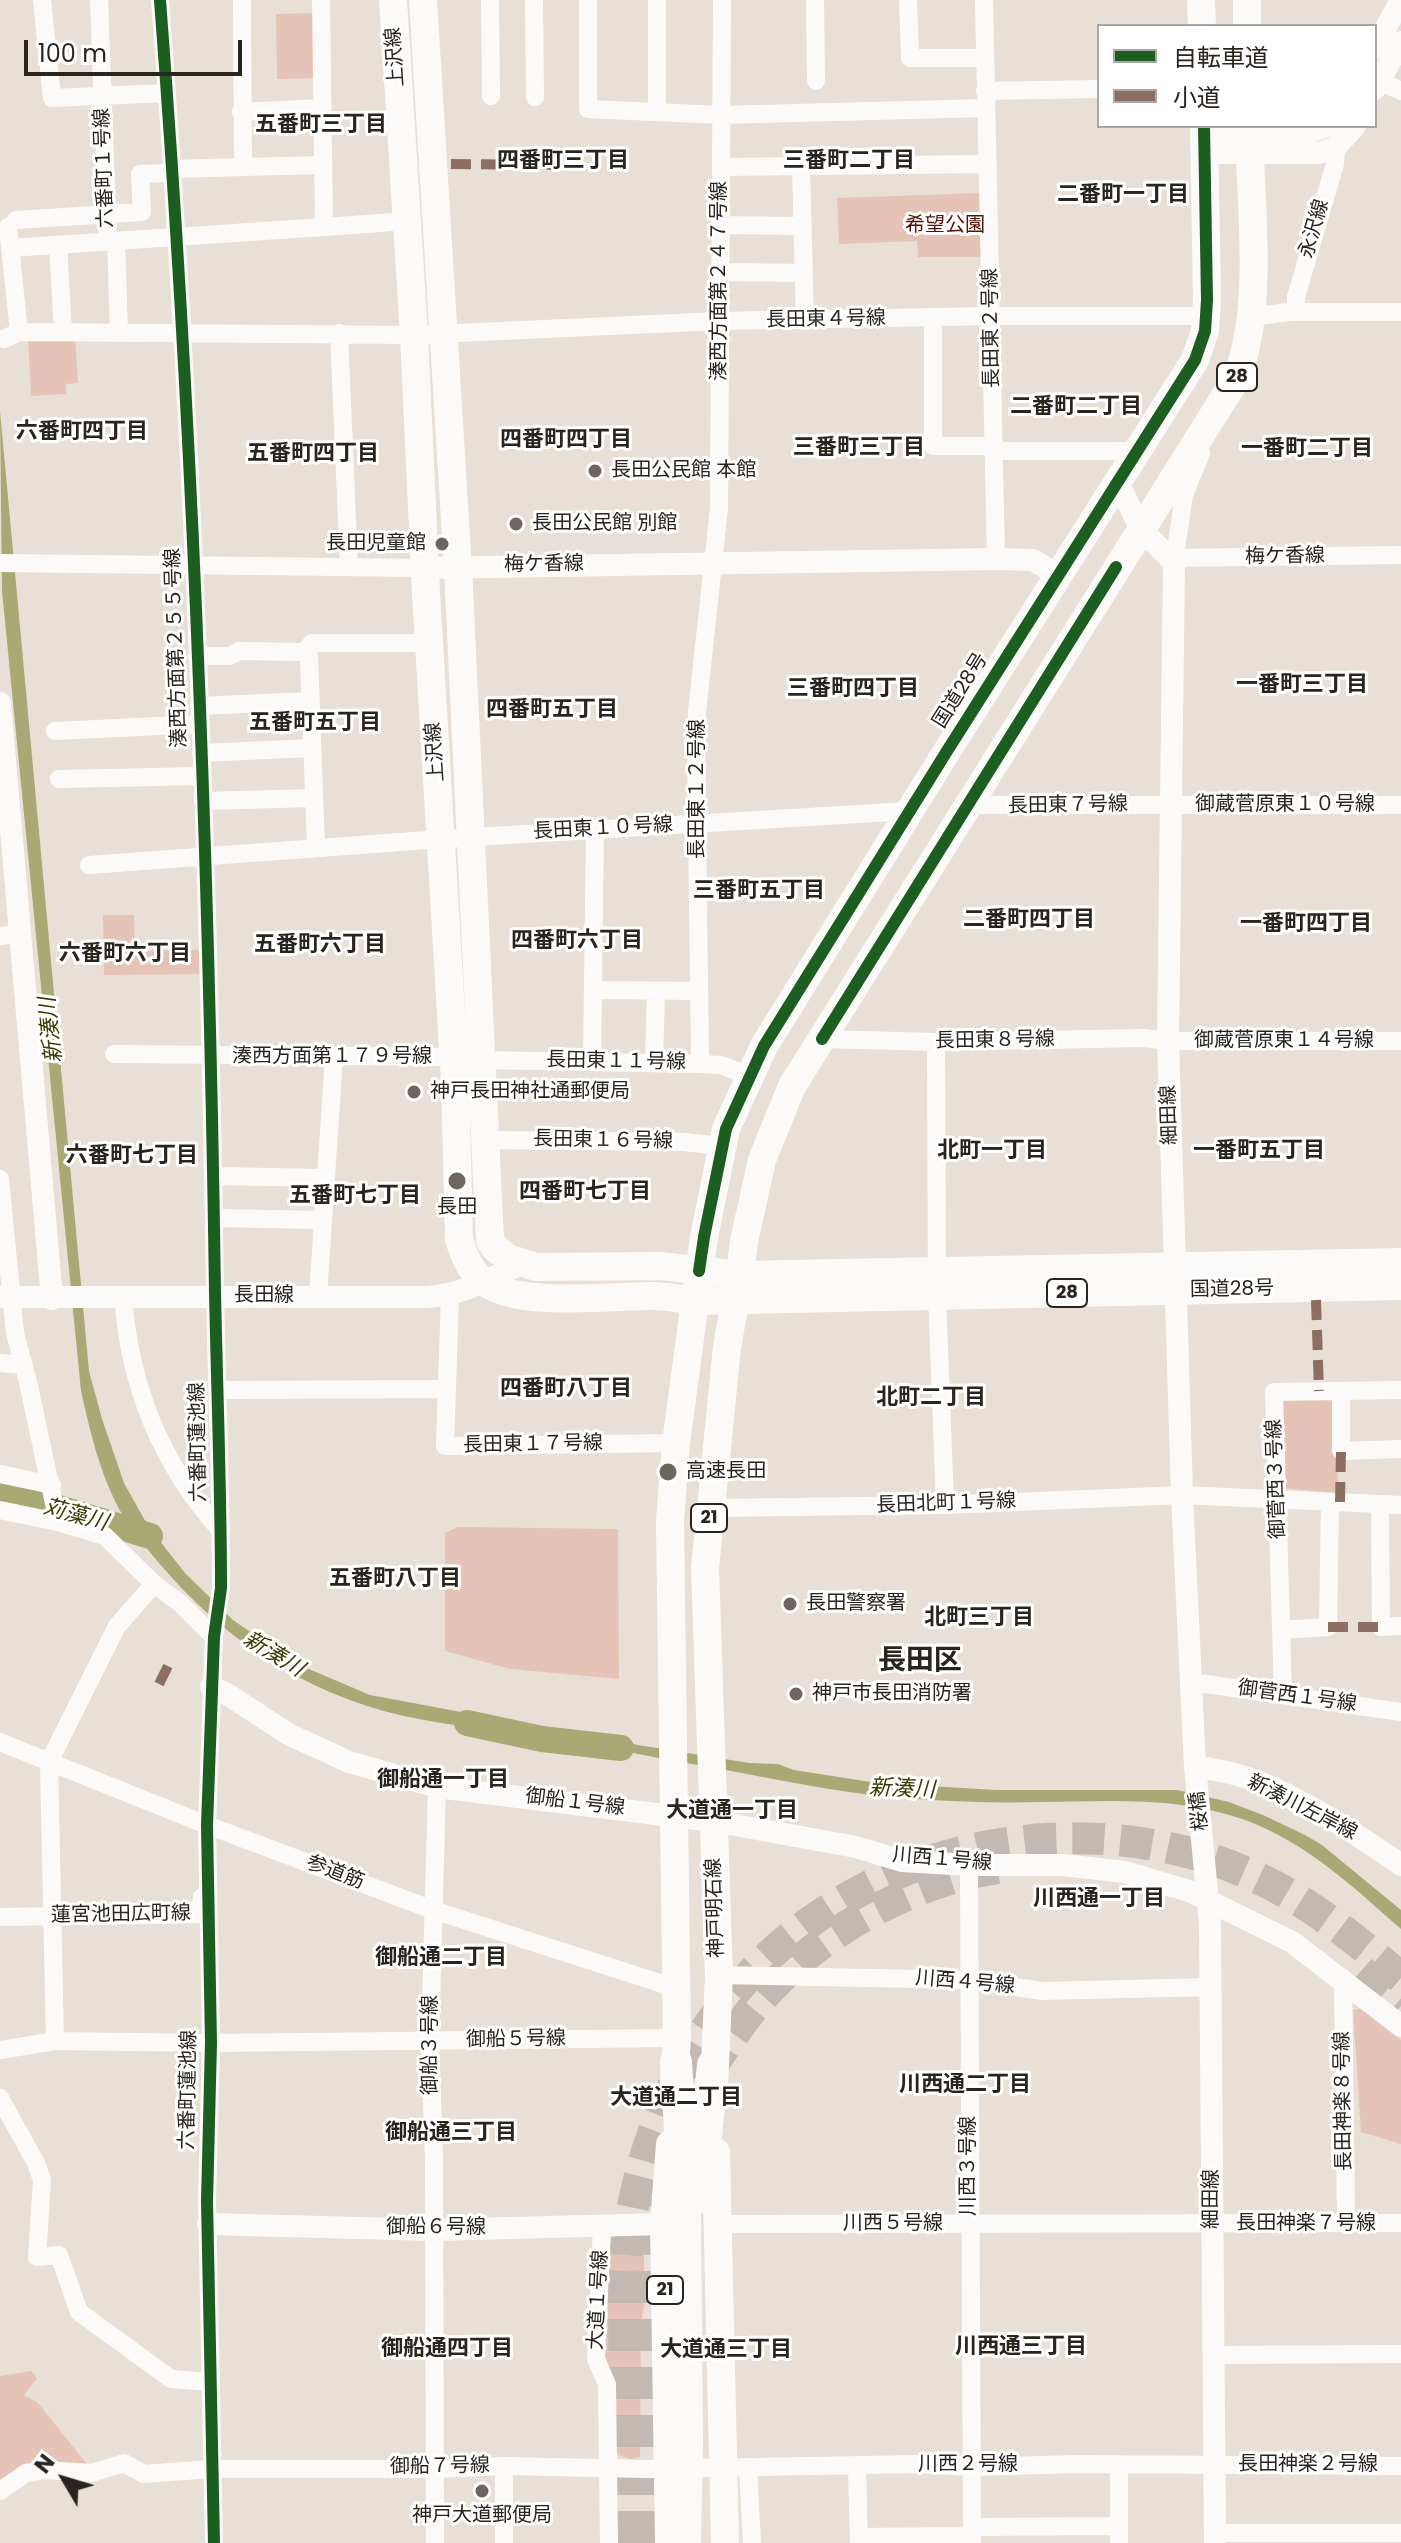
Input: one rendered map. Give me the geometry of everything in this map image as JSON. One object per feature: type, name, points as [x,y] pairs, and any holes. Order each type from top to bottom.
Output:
[{"type":"highway","points":[[676,2050],[685,2215],[705,2469],[704,2543]]},
{"type":"highway","points":[[685,2543],[705,2469],[697,2375],[698,2214],[713,2065]]},
{"type":"main road","name":"上沢線","points":[[393,0],[407,221],[404,335],[424,568],[441,839],[467,1058],[484,1140],[490,1240],[501,1253],[521,1264]]},
{"type":"main road","name":"上沢線","points":[[423,0],[445,334],[471,837],[467,1058],[459,1239],[467,1259],[483,1282]]},
{"type":"main road","points":[[1201,0],[1202,24]]},
{"type":"main road","points":[[1247,0],[1247,24]]},
{"type":"main road","name":"国道28号","points":[[1204,137],[1207,316],[1195,360],[764,1046],[726,1129],[695,1301],[737,1288],[937,1282],[1175,1278],[1401,1286]]},
{"type":"main road","name":"28","points":[[737,1288],[762,1160],[792,1086],[1219,410],[1243,362],[1251,317],[1250,137]]},
{"type":"main road","name":"国道28号","points":[[1175,1278],[1401,1262]]},
{"type":"main road","points":[[521,1264],[536,1267],[660,1266],[699,1271],[737,1288]]},
{"type":"main road","points":[[483,1282],[505,1292],[532,1298],[658,1296],[695,1301]]},
{"type":"main road","name":"神戸明石線","points":[[669,2543],[705,2469],[718,2224],[713,2065],[719,1975],[705,1568],[737,1288]]},
{"type":"main road","name":"神戸明石線","points":[[695,1301],[676,1443],[670,1521],[676,2050],[664,2224],[705,2469],[725,2543]]},
{"type":"street","points":[[42,0],[52,98],[167,93]]},
{"type":"street","name":"六番町１号線","points":[[99,0],[107,215],[119,331]]},
{"type":"street","name":"湊西方面第２５５号線","points":[[160,0],[184,331],[205,857],[215,1295]]},
{"type":"street","points":[[242,0],[243,167]]},
{"type":"street","points":[[321,0],[324,227]]},
{"type":"street","points":[[490,0],[491,96]]},
{"type":"street","points":[[534,0],[535,97]]},
{"type":"street","points":[[588,0],[588,109],[721,115],[1097,89]]},
{"type":"street","points":[[657,0],[657,111]]},
{"type":"street","name":"湊西方面第２４７号線","points":[[714,563],[719,508],[722,0]]},
{"type":"street","points":[[815,0],[816,81]]},
{"type":"street","points":[[908,0],[910,58],[984,58]]},
{"type":"street","name":"長田東２号線","points":[[984,0],[996,559]]},
{"type":"street","points":[[1377,44],[1401,0]]},
{"type":"street","points":[[1401,42],[1377,85],[1401,91]]},
{"type":"street","points":[[241,112],[322,108]]},
{"type":"street","points":[[1204,137],[1250,137],[1311,154],[1331,136],[1350,128]]},
{"type":"street","name":"永沢線","points":[[1296,312],[1296,297],[1335,164],[1331,136]]},
{"type":"street","points":[[721,167],[988,164]]},
{"type":"street","points":[[322,165],[173,169],[167,173],[140,174],[142,212],[12,224],[10,248],[407,221]]},
{"type":"street","points":[[801,166],[805,320]]},
{"type":"street","points":[[720,225],[803,226]]},
{"type":"street","points":[[58,245],[63,331]]},
{"type":"street","name":"長田東４号線","points":[[10,248],[11,335],[63,331],[184,331],[404,335],[719,321],[1207,316]]},
{"type":"street","points":[[720,272],[804,273]]},
{"type":"street","points":[[1251,317],[1296,312],[1401,312]]},
{"type":"street","points":[[933,319],[933,446],[993,447],[999,451],[1138,451]]},
{"type":"street","points":[[339,333],[349,567]]},
{"type":"street","points":[[1172,559],[1184,495],[1219,410]]},
{"type":"street","points":[[1118,482],[1141,530],[1172,559]]},
{"type":"street","name":"梅ケ香線","points":[[1172,559],[1401,555]]},
{"type":"street","name":"梅ケ香線","points":[[0,563],[458,569],[484,565],[996,559],[1033,560],[1058,575]]},
{"type":"street","name":"細田線","points":[[1172,559],[1168,1041],[1182,1495],[1195,1766]]},
{"type":"street","name":"長田東１２号線","points":[[700,1064],[697,712],[714,563]]},
{"type":"street","points":[[304,652],[312,643],[429,643]]},
{"type":"street","points":[[197,656],[230,656],[239,651],[304,652],[309,657],[316,848]]},
{"type":"street","points":[[55,731],[310,701]]},
{"type":"street","points":[[0,703],[10,934],[52,1299]]},
{"type":"street","points":[[201,753],[311,748]]},
{"type":"street","points":[[59,779],[202,776]]},
{"type":"street","points":[[203,801],[314,798]]},
{"type":"street","name":"長田東７号線","points":[[967,805],[1170,805]]},
{"type":"street","name":"御蔵菅原東１０号線","points":[[1170,805],[1401,805]]},
{"type":"street","name":"長田東１０号線","points":[[89,865],[471,837],[909,811]]},
{"type":"street","points":[[592,1062],[595,829]]},
{"type":"street","points":[[593,990],[699,991]]},
{"type":"street","points":[[654,1063],[656,991]]},
{"type":"street","name":"長田東８号線","points":[[822,1039],[936,1042],[1144,1038],[1168,1041]]},
{"type":"street","name":"御蔵菅原東１４号線","points":[[1168,1041],[1401,1041]]},
{"type":"street","points":[[936,1042],[937,1282],[945,1505]]},
{"type":"street","name":"湊西方面第１７９号線","points":[[114,1054],[467,1058]]},
{"type":"street","points":[[318,1296],[334,1057]]},
{"type":"street","name":"長田東１１号線","points":[[467,1058],[721,1065],[750,1076]]},
{"type":"street","name":"長田東１６号線","points":[[484,1140],[684,1142],[722,1146]]},
{"type":"street","points":[[214,1176],[325,1178]]},
{"type":"street","points":[[1,1190],[6,1297],[58,1522]]},
{"type":"street","points":[[214,1218],[322,1220]]},
{"type":"street","name":"長田線","points":[[6,1297],[450,1295],[521,1264]]},
{"type":"street","points":[[123,1295],[128,1349],[141,1397],[163,1447],[205,1513],[221,1531]]},
{"type":"street","name":"六番町蓮池線","points":[[214,2543],[209,2382],[211,2043],[207,1825],[211,1687],[221,1588],[215,1295]]},
{"type":"street","name":"長田東１７号線","points":[[450,1295],[445,1446],[676,1443]]},
{"type":"street","points":[[0,1363],[23,1365]]},
{"type":"street","points":[[218,1390],[447,1389]]},
{"type":"street","name":"御菅西３号線","points":[[1283,1694],[1274,1392],[1401,1390]]},
{"type":"street","points":[[1341,1391],[1341,1451],[1401,1449]]},
{"type":"street","points":[[0,1474],[53,1491]]},
{"type":"street","name":"長田北町１号線","points":[[710,1508],[945,1505],[1182,1495],[1401,1505]]},
{"type":"street","points":[[1281,1630],[1328,1627],[1330,1502]]},
{"type":"street","points":[[1380,1504],[1381,1627],[1401,1626]]},
{"type":"street","points":[[0,1510],[105,1536],[214,1637]]},
{"type":"street","points":[[55,2041],[49,1762],[122,1621],[154,1584]]},
{"type":"street","name":"御菅西１号線","points":[[1192,1682],[1401,1712]]},
{"type":"street","name":"御船１号線","points":[[211,1687],[288,1734],[349,1762],[437,1787],[673,1807]]},
{"type":"street","name":"参道筋","points":[[0,1742],[207,1825],[433,1910],[675,1988]]},
{"type":"street","name":"桜橋","points":[[1195,1766],[1204,1855]]},
{"type":"street","name":"新湊川左岸線","points":[[1195,1766],[1239,1775],[1271,1788],[1334,1821],[1401,1865]]},
{"type":"street","name":"御船３号線","points":[[435,2543],[430,2041],[437,1787]]},
{"type":"street","name":"川西１号線","points":[[673,1807],[713,1813],[902,1861],[1063,1865],[1125,1872],[1209,1900],[1292,1942],[1343,1978],[1401,2026]]},
{"type":"street","name":"蓮宮池田広町線","points":[[0,1917],[200,1914],[207,1825]]},
{"type":"street","name":"細田線","points":[[1204,1855],[1209,1900],[1211,1987],[1215,2538]]},
{"type":"street","name":"川西３号線","points":[[969,1865],[972,2536]]},
{"type":"street","name":"川西４号線","points":[[719,1975],[970,1980],[1042,1991],[1211,1987]]},
{"type":"street","name":"長田神楽８号線","points":[[1343,1978],[1346,2224]]},
{"type":"street","name":"御船５号線","points":[[0,2050],[55,2041],[430,2041],[676,2050]]},
{"type":"street","points":[[0,2098],[36,2163],[42,2180],[37,2257],[59,2255],[79,2312],[104,2332],[171,2379],[209,2382]]},
{"type":"street","name":"長田神楽７号線","points":[[1212,2224],[1401,2223]]},
{"type":"street","name":"御船６号線","points":[[208,2224],[434,2230],[664,2224]]},
{"type":"street","name":"川西５号線","points":[[718,2224],[1212,2224]]},
{"type":"street","name":"大道１号線","points":[[602,2226],[596,2359],[607,2384],[609,2543]]},
{"type":"street","points":[[1213,2355],[1401,2354]]},
{"type":"street","name":"御船７号線","points":[[0,2491],[26,2473],[44,2470],[92,2473],[124,2463],[144,2474],[212,2469],[504,2466],[705,2469]]},
{"type":"street","name":"川西２号線","points":[[705,2469],[919,2464],[971,2467],[1214,2465]]},
{"type":"street","points":[[857,2467],[859,2540],[914,2540],[1119,2534],[1119,2464]]},
{"type":"street","name":"長田神楽２号線","points":[[1214,2465],[1401,2466]]},
{"type":"street","points":[[504,2466],[504,2543]]},
{"type":"street","points":[[705,2469],[752,2543]]},
{"type":"street","points":[[1215,2538],[1401,2533]]},
{"type":"green space","points":[[318,13],[319,78],[277,79],[276,14]]},
{"type":"green space","name":"希望公園","points":[[981,193],[983,257],[918,257],[917,241],[839,244],[837,198]]},
{"type":"green space","points":[[75,335],[78,383],[66,384],[66,394],[31,396],[28,337]]},
{"type":"green space","points":[[103,915],[134,915],[135,951],[201,950],[201,974],[104,975]]},
{"type":"green space","points":[[1287,1397],[1329,1398],[1337,1404],[1338,1493],[1282,1488],[1280,1406]]},
{"type":"green space","points":[[458,1527],[618,1529],[619,1679],[510,1669],[445,1651],[445,1533]]},
{"type":"green space","points":[[1362,2008],[1401,2040],[1401,2144],[1361,2132],[1353,2010]]},
{"type":"green space","points":[[634,2233],[644,2242],[644,2306],[641,2323],[640,2457],[631,2459],[618,2455],[603,2351],[606,2240],[613,2234]]},
{"type":"green space","points":[[31,2371],[37,2379],[24,2395],[38,2403],[90,2468],[0,2483],[0,2376]]},
{"type":"water","points":[[0,411],[89,1371],[124,1483],[148,1526],[185,1573],[233,1620],[269,1645],[311,1670],[370,1695],[638,1745],[749,1763],[778,1764],[794,1770],[877,1783],[996,1790],[1177,1790],[1229,1802],[1263,1815],[1322,1845],[1401,1910],[1401,1929],[1309,1853],[1267,1830],[1220,1812],[1169,1803],[978,1802],[873,1795],[557,1738],[424,1720],[347,1699],[311,1684],[245,1644],[186,1593],[142,1543],[118,1507],[100,1465],[81,1391],[2,591]]},
{"type":"waterway","name":"苅藻川","points":[[0,1496],[39,1502],[150,1536]]},
{"type":"waterway","name":"新湊川","points":[[467,1723],[542,1739],[621,1748]]},
{"type":"tunnel","points":[[625,2543],[624,2276],[636,2190],[662,2111],[700,2039],[749,1975],[809,1923],[879,1881],[958,1853],[1045,1839],[1122,1841],[1198,1855],[1268,1883],[1328,1920],[1401,1978]]},
{"type":"tunnel","points":[[707,2074],[764,1996],[822,1943],[879,1908],[909,1894],[940,1882],[1003,1867]]},
{"type":"tunnel","points":[[1361,1971],[1401,2006]]},
{"type":"tunnel","points":[[649,2543],[648,2278],[650,2238],[657,2198]]},
{"type":"marked path","points":[[451,164],[568,165]]},
{"type":"marked path","points":[[1316,1300],[1319,1391]]},
{"type":"marked path","points":[[1340,1502],[1341,1451]]},
{"type":"marked path","points":[[1328,1627],[1381,1627]]},
{"type":"marked path","points":[[159,1684],[169,1664]]},
{"type":"cycle path","points":[[160,0],[182,323],[198,646],[209,969],[220,1477],[221,1588],[214,1637],[207,1825],[211,2043],[207,2201],[214,2543]]},
{"type":"cycle path","points":[[699,1271],[726,1129],[764,1046],[1195,360],[1205,331],[1207,300],[1204,128]]},
{"type":"cycle path","points":[[822,1039],[1116,567]]},
{"type":"place","name":"長田公民館 本館","points":[[595,471]]},
{"type":"place","name":"長田公民館 別館","points":[[516,524]]},
{"type":"place","name":"長田児童館","points":[[442,544]]},
{"type":"place","name":"神戸長田神社通郵便局","points":[[414,1092]]},
{"type":"place","name":"長田","points":[[457,1181]]},
{"type":"place","name":"高速長田","points":[[668,1472]]},
{"type":"place","name":"長田警察署","points":[[790,1604]]},
{"type":"place","name":"神戸市長田消防署","points":[[796,1694]]},
{"type":"place","name":"神戸大道郵便局","points":[[482,2491]]},
{"type":"district","name":"五番町三丁目","points":[[321,125]]},
{"type":"district","name":"四番町三丁目","points":[[563,161]]},
{"type":"district","name":"三番町二丁目","points":[[849,161]]},
{"type":"district","name":"二番町一丁目","points":[[1123,195]]},
{"type":"district","name":"二番町二丁目","points":[[1076,407]]},
{"type":"district","name":"六番町四丁目","points":[[82,432]]},
{"type":"district","name":"四番町四丁目","points":[[566,440]]},
{"type":"district","name":"三番町三丁目","points":[[859,448]]},
{"type":"district","name":"一番町二丁目","points":[[1307,449]]},
{"type":"district","name":"五番町四丁目","points":[[313,454]]},
{"type":"district","name":"一番町三丁目","points":[[1302,685]]},
{"type":"district","name":"三番町四丁目","points":[[853,689]]},
{"type":"district","name":"四番町五丁目","points":[[552,710]]},
{"type":"district","name":"五番町五丁目","points":[[315,723]]},
{"type":"district","name":"三番町五丁目","points":[[759,891]]},
{"type":"district","name":"二番町四丁目","points":[[1029,920]]},
{"type":"district","name":"一番町四丁目","points":[[1306,924]]},
{"type":"district","name":"四番町六丁目","points":[[577,941]]},
{"type":"district","name":"五番町六丁目","points":[[320,945]]},
{"type":"district","name":"六番町六丁目","points":[[125,954]]},
{"type":"district","name":"北町一丁目","points":[[992,1151]]},
{"type":"district","name":"一番町五丁目","points":[[1259,1151]]},
{"type":"district","name":"六番町七丁目","points":[[132,1156]]},
{"type":"district","name":"四番町七丁目","points":[[585,1192]]},
{"type":"district","name":"五番町七丁目","points":[[355,1196]]},
{"type":"district","name":"四番町八丁目","points":[[566,1389]]},
{"type":"district","name":"北町二丁目","points":[[931,1398]]},
{"type":"district","name":"五番町八丁目","points":[[395,1579]]},
{"type":"district","name":"北町三丁目","points":[[979,1618]]},
{"type":"district","name":"長田区","points":[[920,1662]]},
{"type":"district","name":"御船通一丁目","points":[[443,1780]]},
{"type":"district","name":"大道通一丁目","points":[[732,1811]]},
{"type":"district","name":"川西通一丁目","points":[[1099,1899]]},
{"type":"district","name":"御船通二丁目","points":[[441,1958]]},
{"type":"district","name":"川西通二丁目","points":[[965,2085]]},
{"type":"district","name":"大道通二丁目","points":[[676,2098]]},
{"type":"district","name":"御船通三丁目","points":[[451,2133]]},
{"type":"district","name":"川西通三丁目","points":[[1021,2347]]},
{"type":"district","name":"御船通四丁目","points":[[447,2349]]},
{"type":"district","name":"大道通三丁目","points":[[726,2350]]}]
